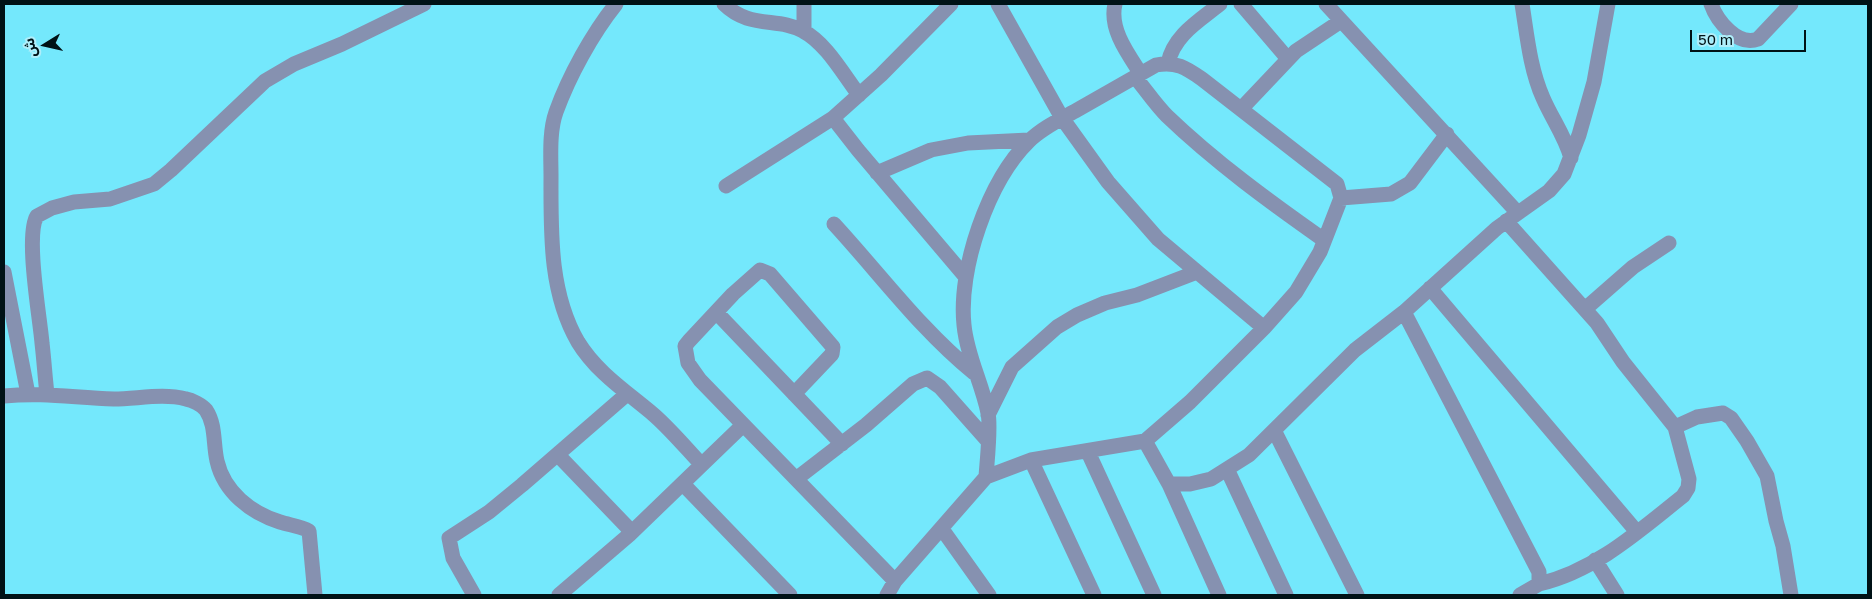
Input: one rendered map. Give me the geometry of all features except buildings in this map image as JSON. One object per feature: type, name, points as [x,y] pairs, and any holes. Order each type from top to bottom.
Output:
[{"type":"street","points":[[46,394],[42,342],[34,290],[33,233],[37,216],[52,208],[74,202],[110,199],[154,184],[265,81],[294,64],[342,44],[424,4]]},
{"type":"street","points":[[616,4],[597,28],[556,113],[552,134],[550,222],[553,262],[566,318],[578,342],[595,365],[655,416],[702,464]]},
{"type":"street","points":[[724,4],[732,11],[746,18],[795,27],[804,31],[819,45],[858,95]]},
{"type":"street","points":[[804,4],[804,31]]},
{"type":"street","points":[[726,186],[833,118],[881,75],[951,4]]},
{"type":"street","points":[[998,4],[1062,118],[1108,182],[1158,239],[1264,328]]},
{"type":"street","points":[[1115,4],[1116,31],[1122,46],[1138,76],[1166,115],[1263,197],[1324,240]]},
{"type":"street","points":[[1168,63],[1171,48],[1188,29],[1220,4]]},
{"type":"street","points":[[1241,4],[1288,59]]},
{"type":"street","points":[[1326,4],[1447,134],[1585,309],[1674,427],[1685,461],[1688,488],[1682,496],[1613,552],[1556,580],[1539,584],[1520,595]]},
{"type":"street","points":[[1522,4],[1533,63],[1543,98],[1567,143],[1571,158]]},
{"type":"street","points":[[1169,484],[1190,484],[1211,479],[1249,455],[1275,432],[1354,350],[1404,312],[1511,217],[1548,191],[1564,174],[1571,158],[1594,82],[1608,4]]},
{"type":"street","points":[[1711,4],[1722,24],[1743,41],[1752,42],[1758,39],[1791,4]]},
{"type":"street","points":[[1240,109],[1296,51],[1341,21]]},
{"type":"street","points":[[888,595],[895,581],[986,477],[1031,460],[1088,452],[1144,441],[1190,402],[1264,328],[1296,292],[1324,240],[1341,198],[1337,184],[1181,65],[1168,63],[1156,65],[1062,118],[1029,140],[1001,177],[986,212],[964,274],[962,301],[964,328],[974,373],[988,415],[986,477]]},
{"type":"street","points":[[833,118],[877,173],[964,274]]},
{"type":"street","points":[[1341,198],[1391,194],[1410,183],[1447,134]]},
{"type":"street","points":[[877,173],[931,150],[968,143],[1029,140]]},
{"type":"street","points":[[834,224],[948,352],[974,373]]},
{"type":"street","points":[[1585,309],[1633,267],[1669,243]]},
{"type":"street","points":[[794,394],[832,354],[833,347],[770,274],[763,270],[756,272],[685,346],[691,370],[895,581]]},
{"type":"street","points":[[4,272],[28,394]]},
{"type":"street","points":[[988,415],[1012,367],[1057,327],[1077,315],[1105,303],[1137,295],[1197,272]]},
{"type":"street","points":[[1430,288],[1637,532]]},
{"type":"street","points":[[716,312],[842,444]]},
{"type":"street","points":[[1404,312],[1539,572],[1539,584]]},
{"type":"street","points":[[796,479],[842,444],[913,384],[927,378],[940,387],[987,440]]},
{"type":"street","points":[[4,396],[46,394],[113,399],[179,398],[192,401],[205,409],[214,431],[217,462],[229,489],[258,513],[309,531],[315,595]]},
{"type":"street","points":[[474,595],[453,558],[449,538],[489,512],[558,455],[627,394]]},
{"type":"street","points":[[1674,427],[1697,417],[1724,413],[1731,418],[1767,476],[1776,521],[1784,546],[1791,595]]},
{"type":"street","points":[[559,595],[632,532],[743,425]]},
{"type":"street","points":[[1275,432],[1357,595]]},
{"type":"street","points":[[1144,441],[1169,484],[1219,595]]},
{"type":"street","points":[[1088,452],[1154,595]]},
{"type":"street","points":[[558,455],[632,532]]},
{"type":"street","points":[[1031,460],[1094,595]]},
{"type":"street","points":[[1227,469],[1286,595]]},
{"type":"street","points":[[683,484],[790,595]]},
{"type":"street","points":[[942,529],[989,595]]},
{"type":"street","points":[[1595,560],[1616,595]]}]
